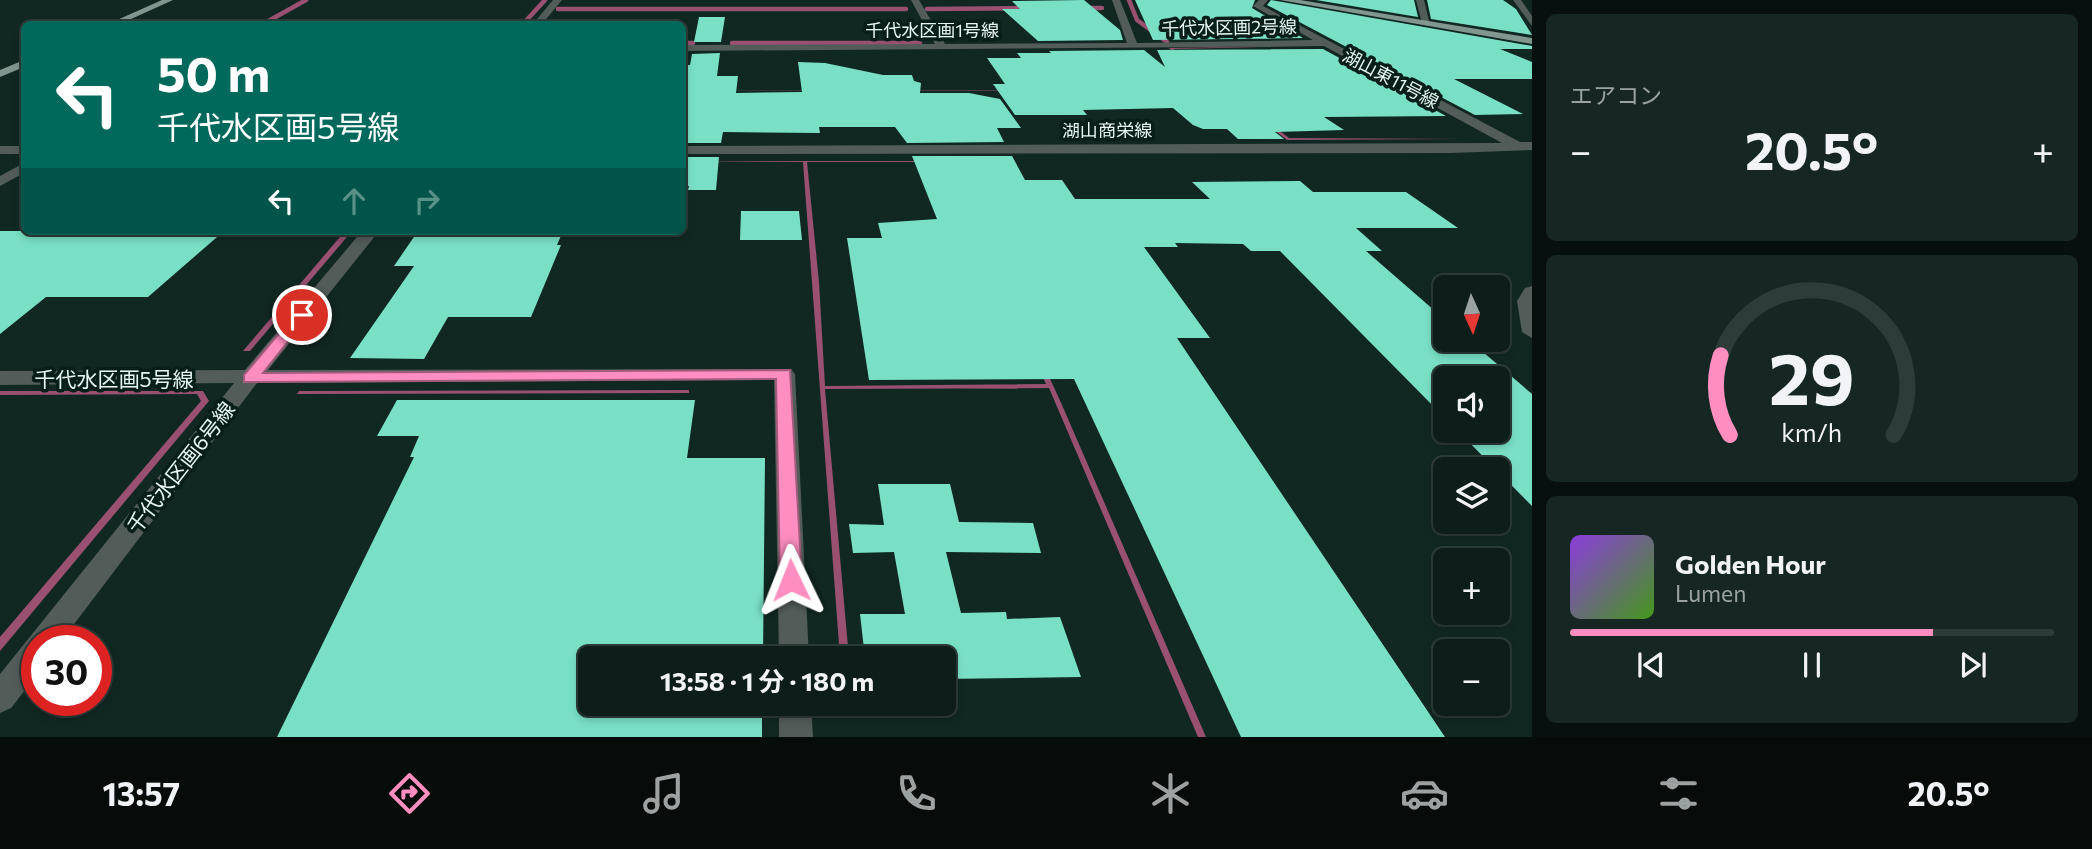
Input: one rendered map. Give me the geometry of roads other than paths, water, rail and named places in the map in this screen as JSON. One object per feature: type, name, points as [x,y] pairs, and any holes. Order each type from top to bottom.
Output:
[{"type":"main road","points":[[120,21],[169,0]]},
{"type":"main road","points":[[1284,0],[1532,41]]},
{"type":"main road","points":[[0,74],[21,64]]},
{"type":"street","points":[[540,21],[558,0]]},
{"type":"street","points":[[915,0],[942,48]]},
{"type":"street","points":[[1116,0],[1133,46]]},
{"type":"street","name":"湖山東11号線","points":[[1264,0],[1258,6],[1528,149]]},
{"type":"street","points":[[1420,0],[1427,23]]},
{"type":"street","points":[[1517,0],[1532,23]]},
{"type":"street","name":"千代水区画2号線","points":[[1133,46],[1326,43]]},
{"type":"street","name":"千代水区画1号線","points":[[686,48],[1133,46]]},
{"type":"street","name":"湖山商栄線","points":[[686,150],[1528,149]]},
{"type":"street","points":[[0,150],[21,150]]},
{"type":"street","points":[[0,182],[21,169]]},
{"type":"street","name":"千代水区画6号線","points":[[57,625],[250,378],[368,235]]},
{"type":"street","points":[[1532,292],[1527,301],[1532,332]]},
{"type":"street","name":"千代水区画5号線","points":[[0,378],[784,374],[794,646]]},
{"type":"street","points":[[0,698],[21,671]]},
{"type":"street","points":[[795,716],[796,737]]},
{"type":"waterway","points":[[268,21],[306,0]]},
{"type":"waterway","points":[[526,21],[545,0]]},
{"type":"waterway","points":[[1129,0],[1137,20],[1167,42]]},
{"type":"waterway","points":[[927,9],[1032,8]]},
{"type":"waterway","points":[[1082,8],[1102,8]]},
{"type":"waterway","points":[[558,9],[906,9]]},
{"type":"waterway","points":[[686,43],[693,43]]},
{"type":"waterway","points":[[732,43],[920,43]]}]
